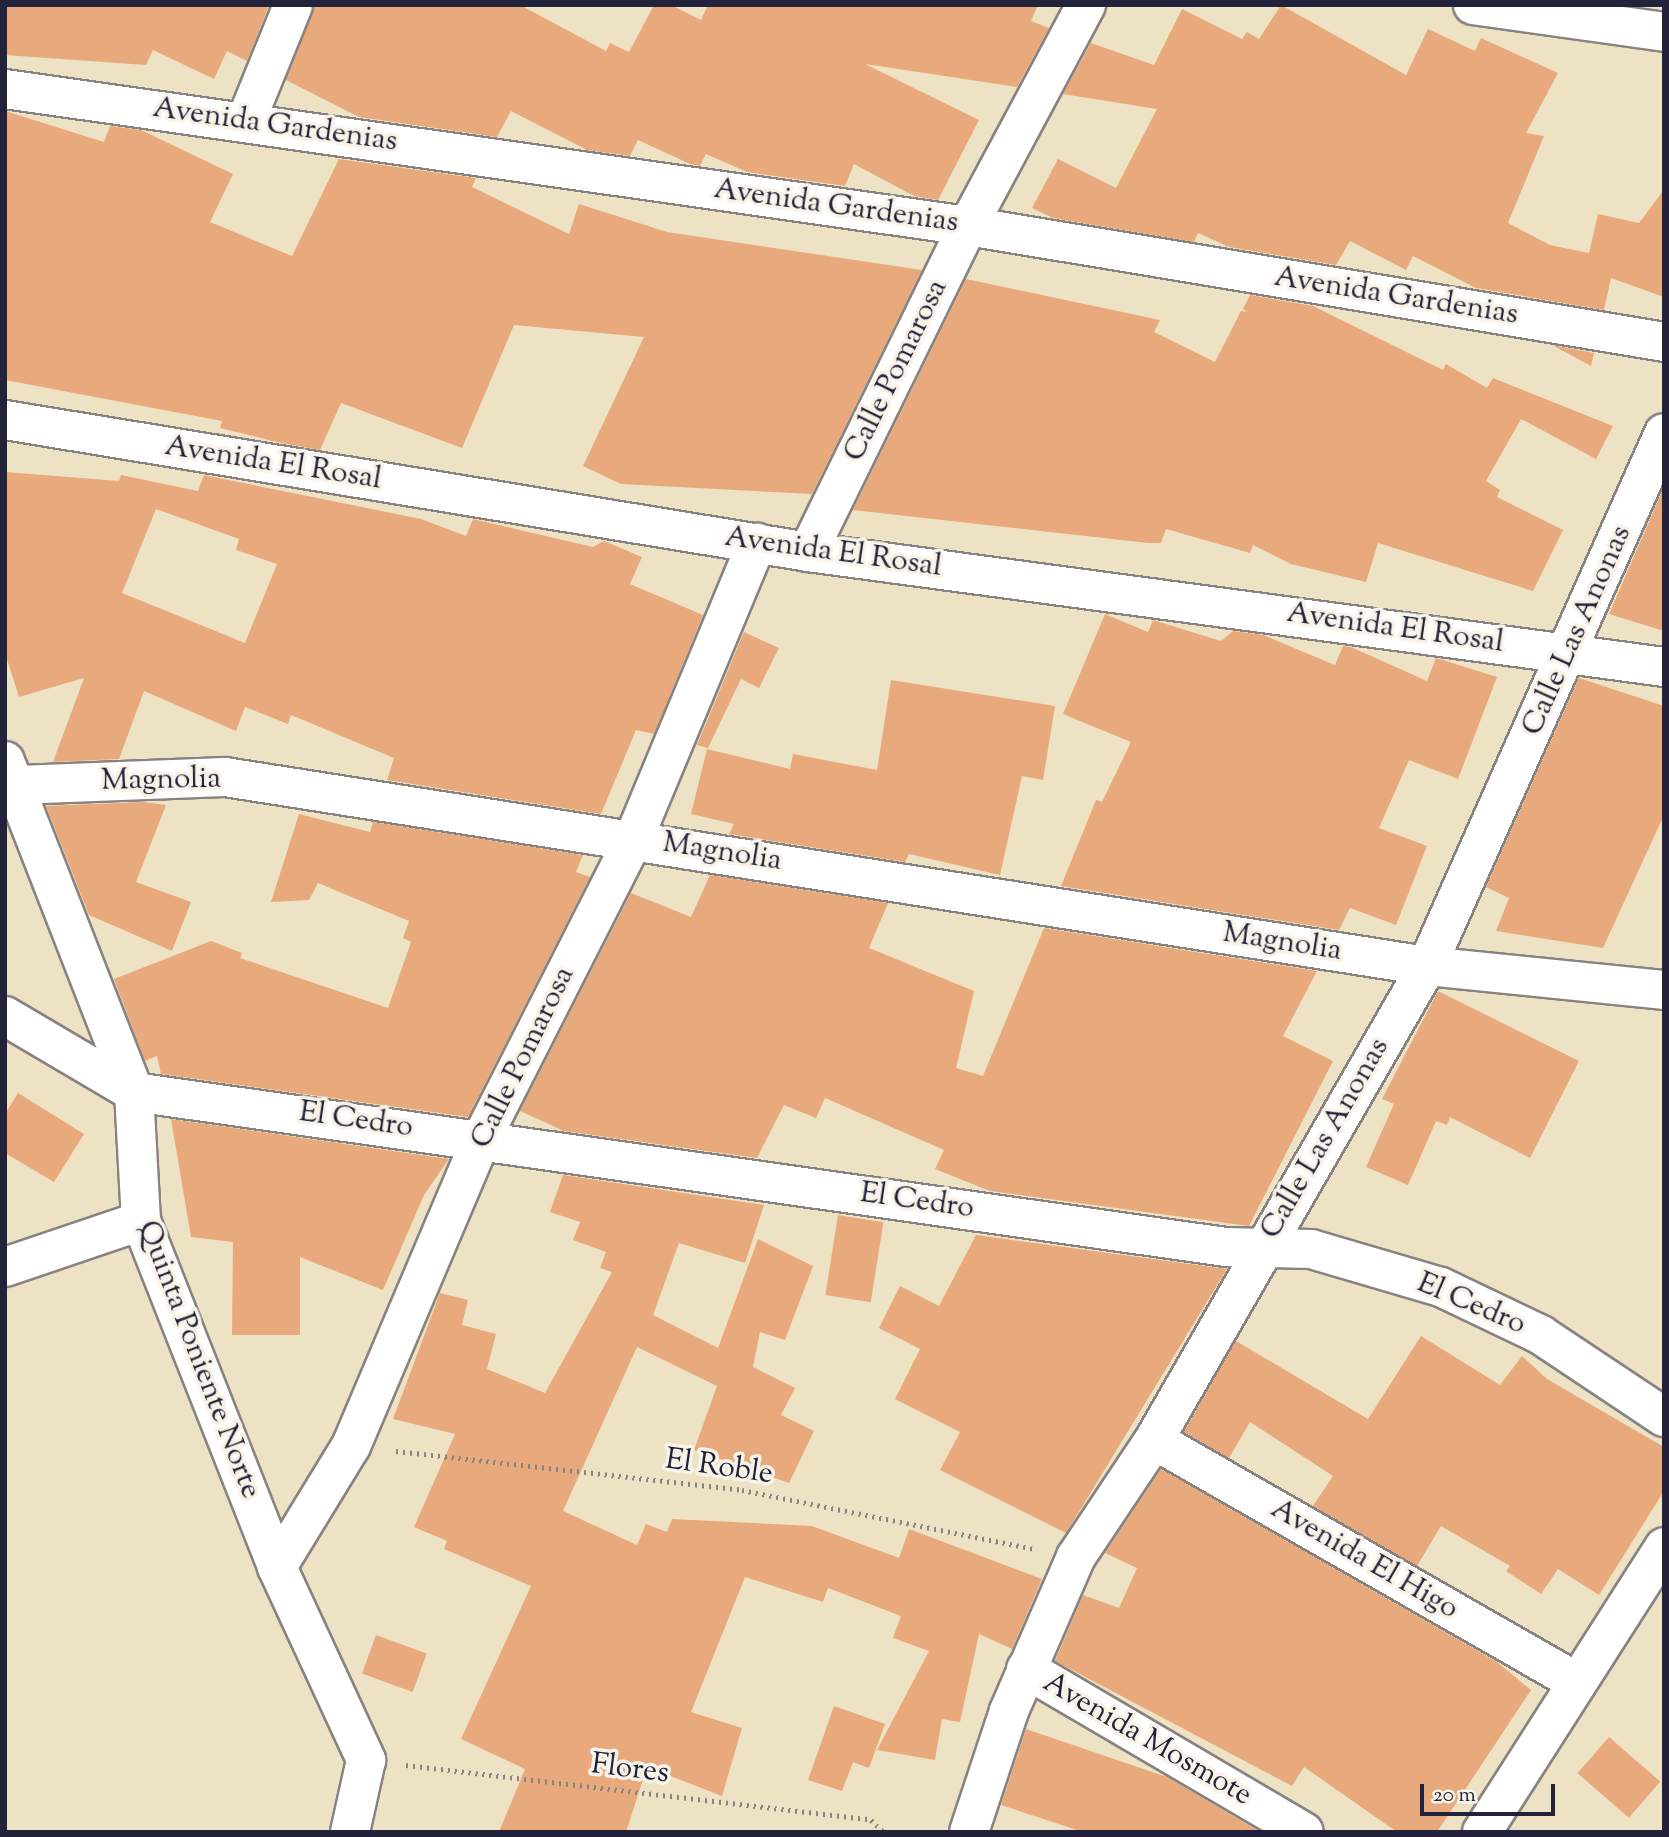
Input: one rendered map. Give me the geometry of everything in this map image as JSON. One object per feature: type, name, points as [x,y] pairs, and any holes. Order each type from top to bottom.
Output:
[{"type":"street","points":[[246,121],[293,5]]},
{"type":"street","name":"Calle Pomarosa","points":[[808,552],[968,226],[1087,5]]},
{"type":"street","points":[[1473,5],[1664,32]]},
{"type":"street","name":"Avenida Gardenias","points":[[5,89],[246,121],[968,226],[1664,342]]},
{"type":"street","name":"Avenida El Rosal","points":[[5,420],[808,552],[1664,667]]},
{"type":"street","name":"Calle Las Anonas","points":[[968,1832],[1026,1669],[1076,1558],[1154,1440],[1427,966],[1571,653],[1664,433]]},
{"type":"street","name":"Calle Pomarosa","points":[[277,1567],[351,1446],[482,1138],[634,838],[757,543]]},
{"type":"street","name":"Magnolia","points":[[10,773],[225,777],[634,838],[1427,966],[1664,990]]},
{"type":"street","name":"Quinta Poniente Norte","points":[[10,773],[134,1092],[141,1221],[277,1567],[366,1760]]},
{"type":"street","points":[[5,1016],[134,1092]]},
{"type":"street","name":"El Cedro","points":[[134,1092],[482,1138],[1262,1249],[1311,1248],[1441,1287],[1541,1335],[1664,1418]]},
{"type":"street","points":[[5,1267],[141,1221]]},
{"type":"street","name":"Avenida El Higo","points":[[1154,1440],[1574,1681]]},
{"type":"street","points":[[1482,1832],[1574,1681],[1664,1547]]},
{"type":"street","name":"Avenida Mosmote","points":[[1026,1669],[1304,1832]]},
{"type":"street","points":[[350,1832],[366,1760]]},
{"type":"path","name":"El Roble","points":[[351,1446],[742,1490],[1076,1558]]},
{"type":"path","name":"Flores","points":[[366,1760],[871,1820],[884,1832]]},
{"type":"building","points":[[5,5],[269,5],[247,61],[227,51],[214,79],[153,50],[146,65],[5,55]]},
{"type":"building","points":[[314,5],[520,5],[606,51],[610,43],[629,52],[654,5],[671,5],[701,20],[708,5],[1038,5],[1031,21],[1049,28],[1017,87],[865,64],[979,120],[938,200],[914,196],[854,164],[845,186],[747,172],[706,154],[700,166],[690,164],[638,140],[630,156],[587,150],[511,111],[497,137],[359,117],[286,80]]},
{"type":"building","points":[[1281,5],[1406,75],[1428,29],[1475,51],[1481,38],[1558,73],[1526,133],[1544,136],[1508,223],[1550,245],[1589,253],[1598,214],[1639,223],[1664,190],[1664,297],[1611,278],[1604,310],[1476,288],[1413,256],[1406,270],[1350,241],[1336,265],[1229,247],[1198,233],[1194,242],[1053,218],[1032,208],[1058,159],[1116,188],[1157,109],[1063,94],[1091,43],[1154,65],[1182,9],[1242,39],[1247,32],[1259,39]]},
{"type":"building","points":[[5,111],[104,142],[110,126],[141,130],[233,174],[210,222],[292,256],[339,159],[476,178],[472,187],[569,234],[579,204],[667,232],[922,270],[812,494],[621,484],[583,466],[644,337],[514,325],[462,448],[341,403],[320,450],[220,428],[222,421],[5,380]]},
{"type":"building","points":[[966,279],[1160,320],[1154,332],[1215,362],[1241,311],[1247,312],[1243,309],[1250,295],[1313,306],[1443,370],[1446,364],[1487,388],[1493,378],[1613,426],[1596,459],[1521,419],[1486,481],[1500,490],[1497,497],[1563,530],[1533,591],[1378,543],[1366,582],[1291,564],[1253,545],[1250,553],[1166,529],[1161,543],[1148,543],[853,510]]},
{"type":"building","points":[[1552,345],[1594,353],[1591,366]]},
{"type":"building","points":[[5,472],[119,481],[121,475],[198,491],[204,475],[421,519],[466,536],[473,519],[593,547],[604,541],[642,557],[630,584],[703,615],[654,734],[636,730],[601,814],[387,780],[394,758],[291,715],[288,724],[245,707],[236,731],[144,691],[119,759],[53,762],[84,678],[19,697],[5,653]],"holes":[[[156,509],[239,539],[236,550],[277,564],[245,643],[122,593]]]},
{"type":"building","points":[[1664,487],[1664,631],[1609,614]]},
{"type":"building","points":[[1105,614],[1148,632],[1153,620],[1221,641],[1233,631],[1263,635],[1335,665],[1343,646],[1351,647],[1427,681],[1436,658],[1497,677],[1458,779],[1409,760],[1379,828],[1427,846],[1396,925],[1350,908],[1339,930],[1061,886],[1096,800],[1102,802],[1131,742],[1063,714]]},
{"type":"building","points":[[744,632],[779,648],[759,688],[741,679],[708,748],[697,745]]},
{"type":"building","points":[[1579,678],[1664,706],[1664,815],[1603,948],[1496,931],[1509,898],[1486,887]]},
{"type":"building","points":[[891,680],[1055,706],[1043,780],[1022,776],[1000,875],[909,854],[905,862],[729,834],[734,824],[691,814],[707,749],[790,769],[793,754],[877,770]]},
{"type":"building","points":[[143,802],[166,805],[136,882],[191,902],[172,951],[89,915],[46,806]]},
{"type":"building","points":[[299,814],[370,832],[373,822],[583,855],[576,872],[590,877],[468,1117],[161,1074],[157,1056],[145,1061],[114,979],[211,941],[242,953],[240,958],[388,1008],[411,942],[403,938],[409,921],[318,883],[309,900],[271,902]]},
{"type":"building","points":[[710,875],[888,903],[869,948],[974,991],[956,1068],[983,1076],[1044,928],[1317,971],[1283,1036],[1333,1061],[1249,1226],[990,1191],[935,1169],[944,1150],[825,1098],[816,1118],[784,1105],[757,1158],[564,1131],[520,1111],[631,893],[691,917]]},
{"type":"building","points":[[1438,991],[1579,1061],[1530,1158],[1450,1117],[1447,1125],[1436,1121],[1408,1185],[1366,1167],[1394,1104],[1382,1099]]},
{"type":"building","points":[[18,1093],[84,1134],[54,1182],[5,1153],[5,1114]]},
{"type":"building","points":[[171,1119],[449,1159],[424,1195],[383,1290],[300,1257],[300,1335],[232,1335],[233,1242],[191,1237]]},
{"type":"building","points":[[563,1175],[764,1205],[745,1263],[679,1243],[653,1315],[718,1348],[758,1239],[813,1266],[785,1340],[760,1332],[753,1367],[795,1388],[781,1415],[814,1431],[789,1483],[694,1450],[717,1386],[637,1347],[563,1511],[637,1545],[646,1524],[667,1532],[672,1519],[812,1526],[899,1558],[909,1529],[1042,1579],[1012,1649],[979,1634],[960,1722],[942,1719],[935,1760],[877,1750],[929,1651],[893,1638],[901,1616],[828,1588],[823,1602],[745,1577],[691,1712],[742,1728],[722,1796],[647,1767],[626,1832],[499,1832],[525,1769],[461,1739],[531,1586],[444,1549],[447,1541],[414,1527],[455,1434],[393,1419],[440,1293],[468,1300],[462,1325],[496,1334],[487,1369],[545,1393],[612,1272],[600,1268],[606,1252],[573,1240],[580,1222],[550,1212]]},
{"type":"building","points":[[838,1215],[883,1222],[871,1302],[825,1295]]},
{"type":"building","points":[[976,1235],[1227,1269],[1066,1533],[940,1470],[960,1432],[895,1399],[920,1349],[879,1328],[900,1286],[939,1306]]},
{"type":"building","points":[[1421,1336],[1500,1385],[1522,1356],[1547,1379],[1664,1447],[1664,1491],[1599,1595],[1558,1569],[1541,1594],[1506,1571],[1510,1566],[1441,1526],[1417,1566],[1313,1506],[1333,1476],[1250,1422],[1229,1458],[1184,1432],[1236,1341],[1368,1419]]},
{"type":"building","points":[[1161,1469],[1497,1662],[1531,1690],[1437,1832],[1397,1832],[1304,1767],[1292,1786],[1055,1661],[1083,1595],[1119,1608],[1137,1568],[1105,1553]]},
{"type":"building","points":[[376,1635],[427,1653],[413,1692],[362,1674]]},
{"type":"building","points":[[834,1706],[885,1724],[869,1768],[853,1762],[842,1791],[808,1780]]},
{"type":"building","points":[[1026,1729],[1167,1777],[1260,1832],[1083,1832],[1001,1805]]},
{"type":"building","points":[[1609,1737],[1660,1782],[1629,1818],[1578,1773]]}]
